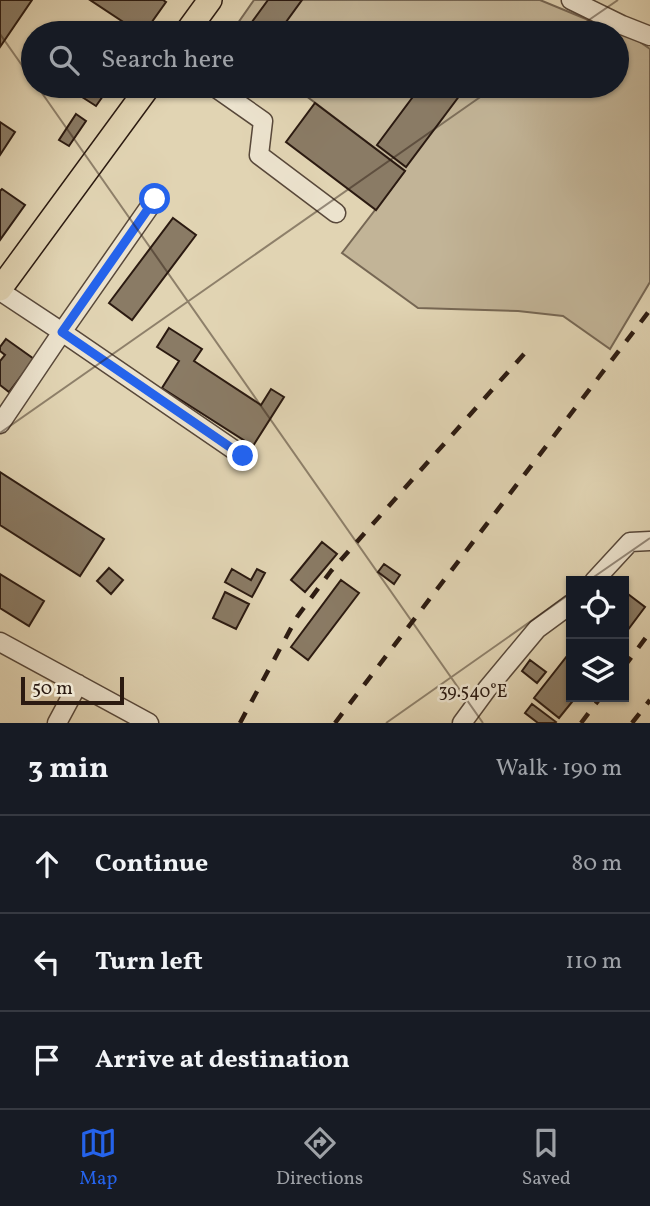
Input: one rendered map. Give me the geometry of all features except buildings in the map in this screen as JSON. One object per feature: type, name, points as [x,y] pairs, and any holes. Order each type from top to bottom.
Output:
[{"type":"main road","points":[[195,21],[210,0]]},
{"type":"main road","points":[[0,290],[7,265],[139,98]]},
{"type":"lane","points":[[571,0],[614,21]]},
{"type":"lane","points":[[629,28],[650,36]]},
{"type":"lane","points":[[230,98],[262,121],[260,155],[336,213]]},
{"type":"lane","points":[[0,424],[155,199]]},
{"type":"lane","points":[[0,290],[243,456]]},
{"type":"lane","points":[[599,576],[630,542],[650,541]]},
{"type":"lane","points":[[462,723],[537,629],[566,608]]},
{"type":"lane","points":[[0,642],[149,723]]},
{"type":"lane","points":[[57,723],[78,684]]},
{"type":"shaded area","points":[[254,0],[540,0],[591,21],[239,21]]},
{"type":"shaded area","points":[[629,37],[650,49],[650,282],[610,349],[563,316],[518,311],[418,308],[342,253],[405,171],[309,98],[629,98]]},
{"type":"railway","points":[[335,723],[650,310]]},
{"type":"railway","points":[[240,723],[297,617],[331,571],[532,345]]},
{"type":"railway","points":[[629,660],[650,632]]},
{"type":"railway","points":[[632,723],[650,700]]},
{"type":"railway","points":[[581,723],[597,702]]},
{"type":"route","points":[[155,199],[62,332],[243,456]]}]
